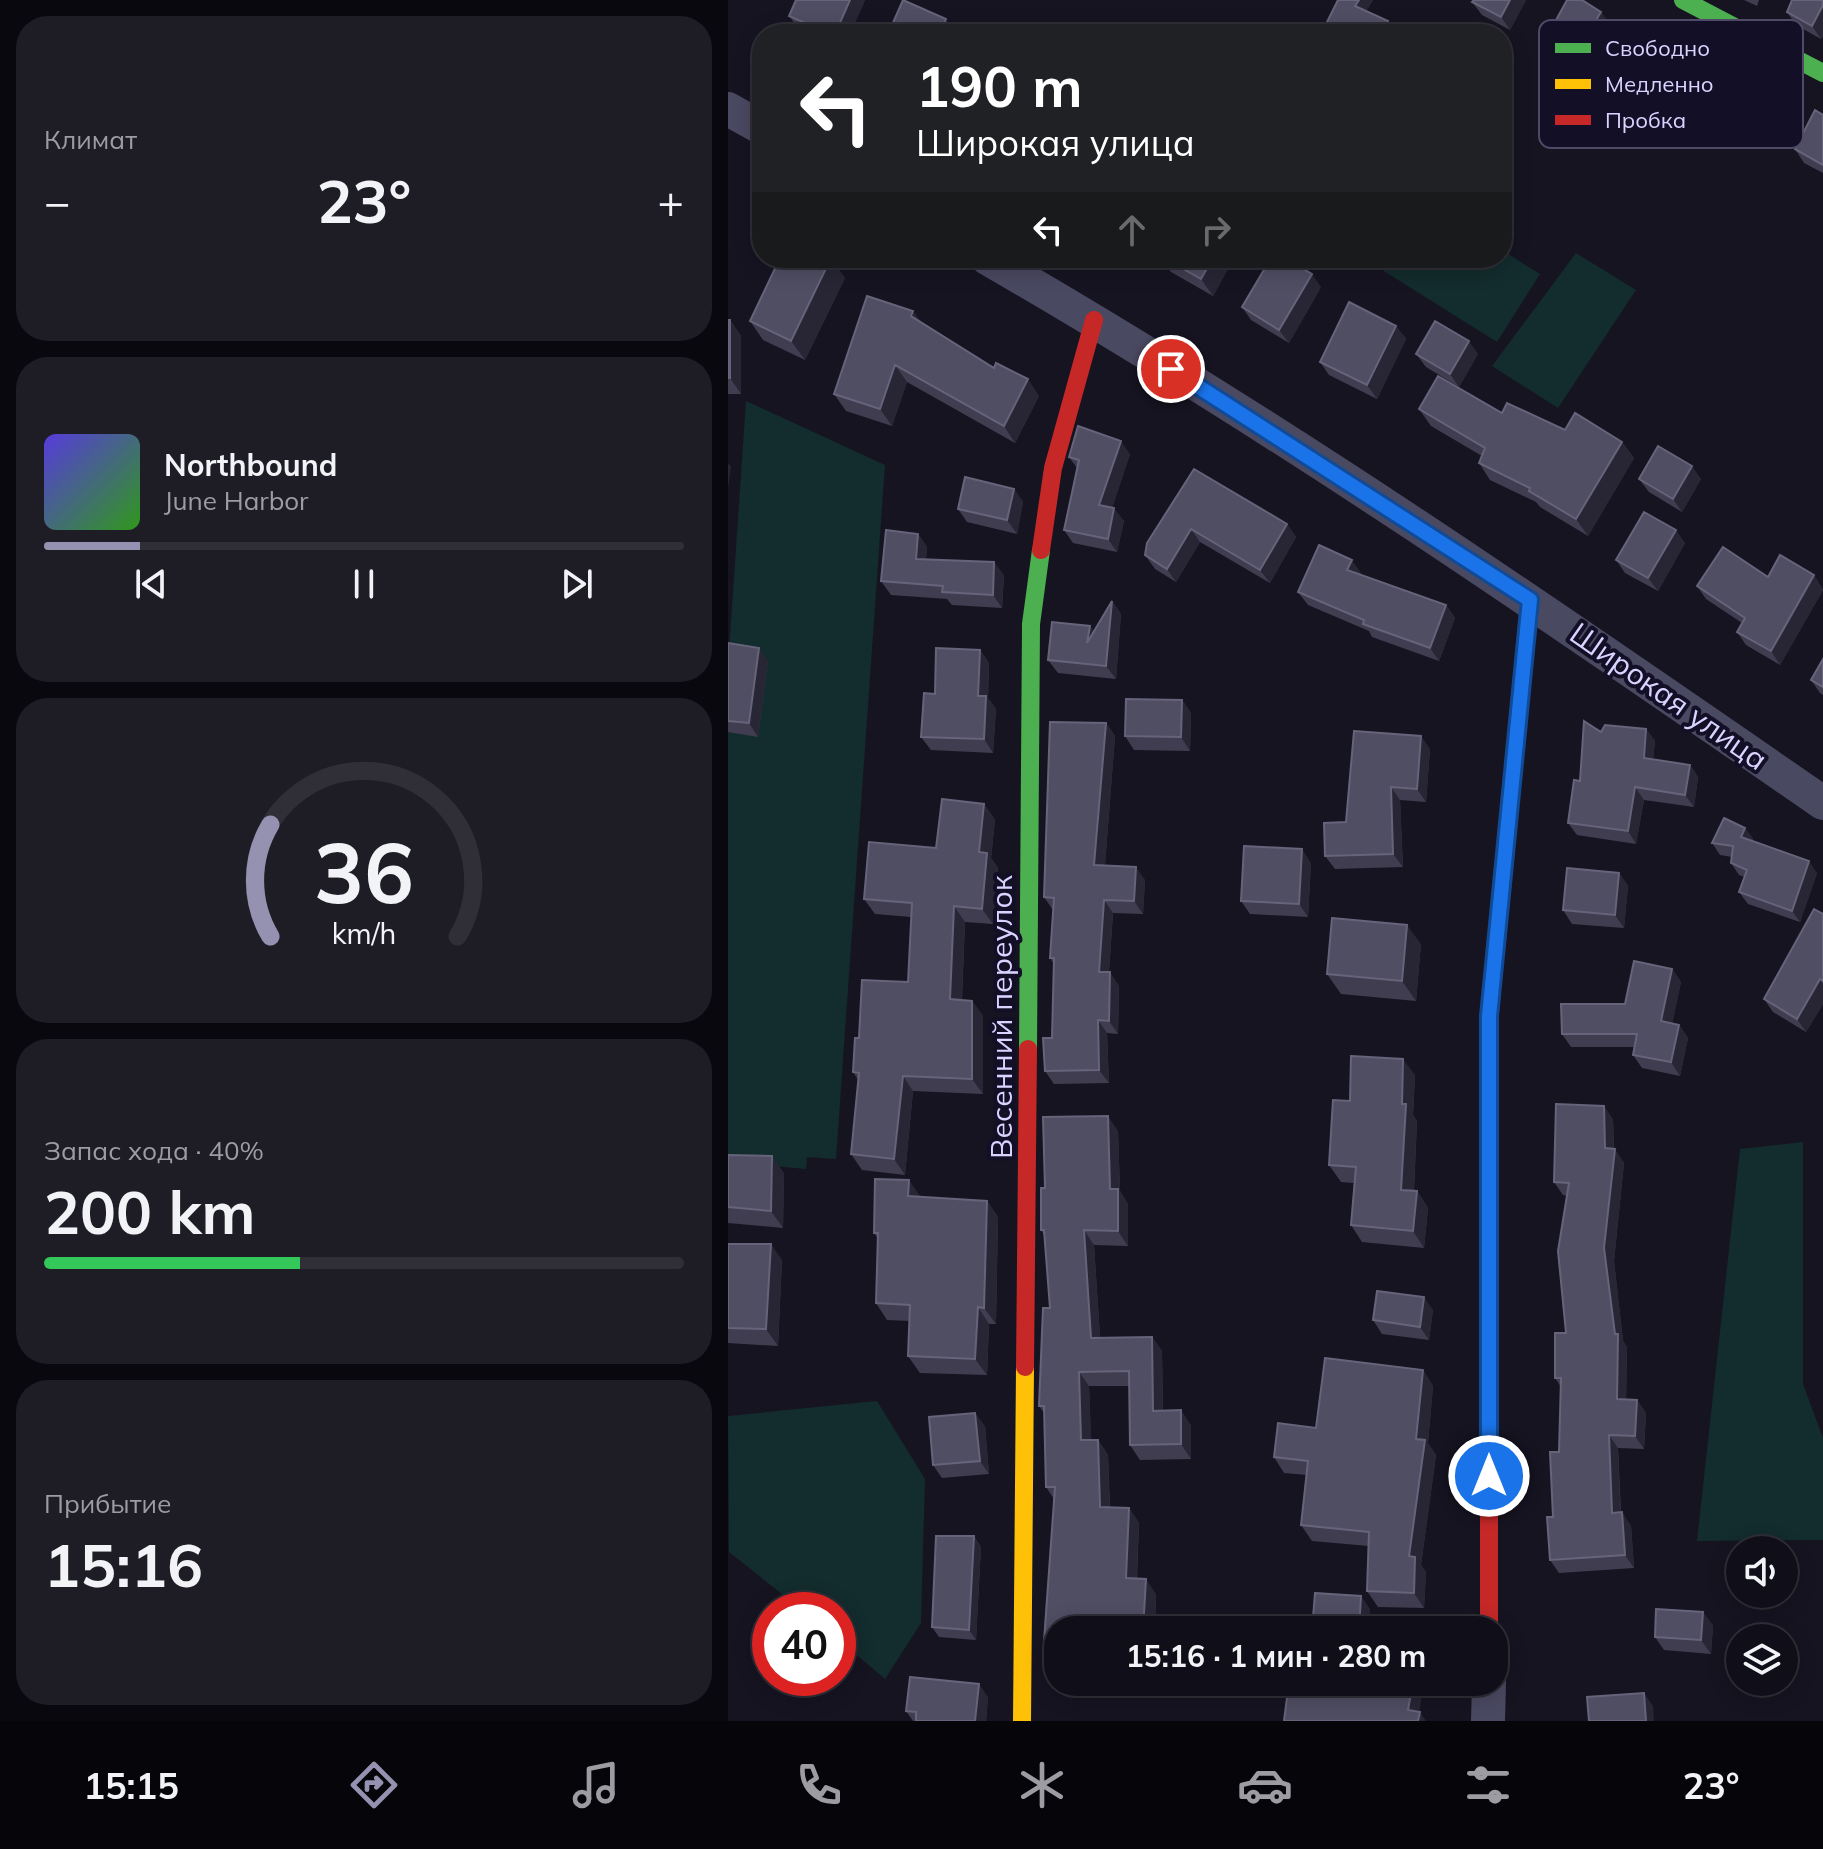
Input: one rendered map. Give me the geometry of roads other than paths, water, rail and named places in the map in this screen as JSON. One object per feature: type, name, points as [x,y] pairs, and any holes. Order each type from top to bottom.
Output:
[{"type":"street","points":[[1683,0],[1721,20]]},
{"type":"street","points":[[1803,63],[1823,73]]},
{"type":"street","points":[[728,109],[752,122]]},
{"type":"street","name":"Широкая улица","points":[[1004,268],[1094,320],[1530,600],[1823,803]]},
{"type":"street","name":"Весенний переулок","points":[[1022,1721],[1031,624],[1053,468],[1094,320]]},
{"type":"street","points":[[1489,1616],[1489,1016],[1530,600]]},
{"type":"street","points":[[1488,1721],[1489,1696]]}]
